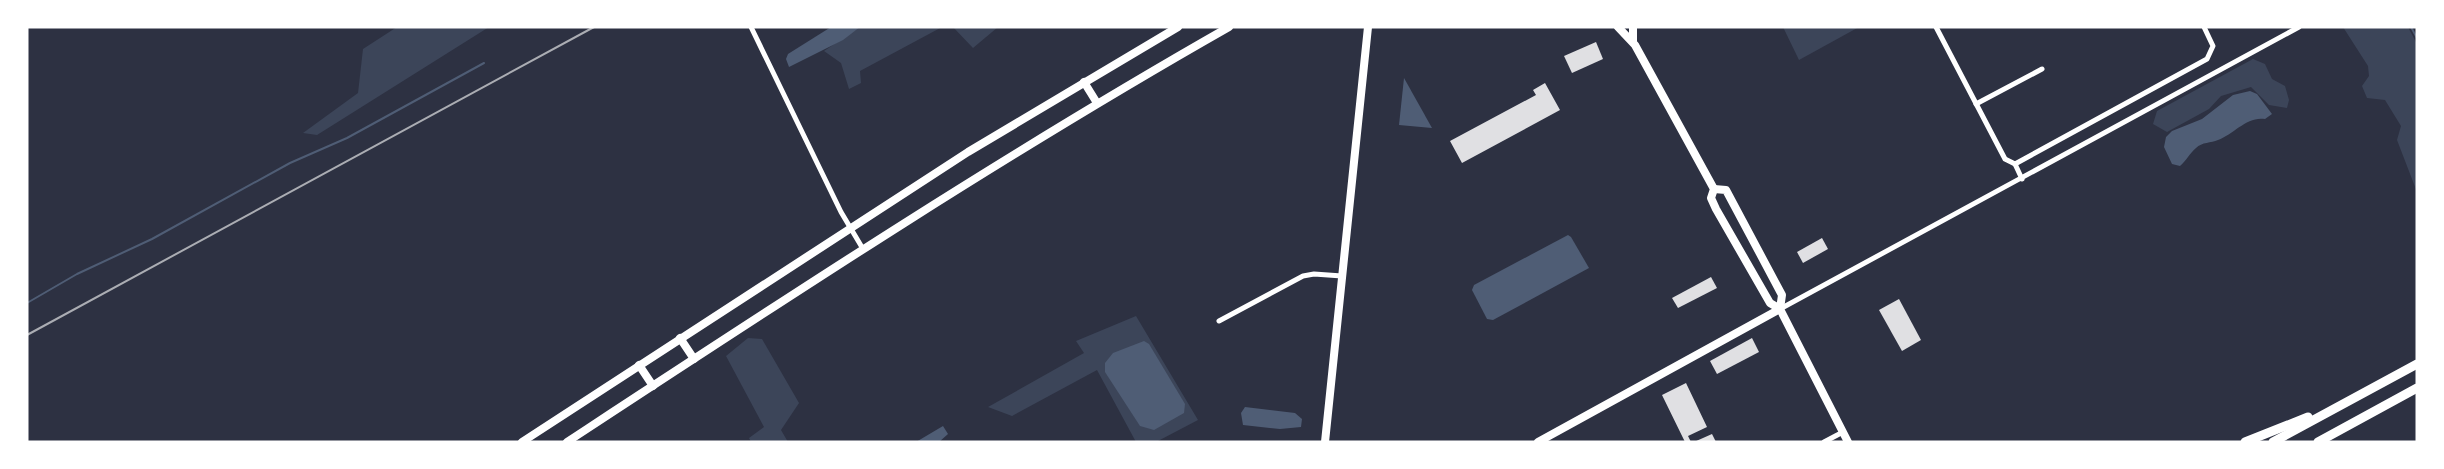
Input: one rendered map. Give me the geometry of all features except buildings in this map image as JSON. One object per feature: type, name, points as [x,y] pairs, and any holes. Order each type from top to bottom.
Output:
[{"type":"highway","points":[[2273,442],[2417,364]]},
{"type":"highway","points":[[2318,442],[2417,388]]},
{"type":"highway","points":[[2245,442],[2344,404]]},
{"type":"highway","points":[[2330,442],[2367,415]]},
{"type":"main road","points":[[522,442],[850,227],[1084,82],[1178,27]]},
{"type":"main road","points":[[567,442],[863,249],[1097,103],[1228,27]]},
{"type":"main road","points":[[1325,442],[1368,27]]},
{"type":"main road","points":[[1618,27],[1633,41],[1714,189],[1711,198],[1716,208],[1770,303],[1780,309],[1848,442]]},
{"type":"main road","points":[[1633,27],[1633,41]]},
{"type":"main road","points":[[1084,82],[1097,103]]},
{"type":"main road","points":[[1714,189],[1726,190],[1782,295],[1780,309]]},
{"type":"main road","points":[[1538,442],[1780,309]]},
{"type":"main road","points":[[680,338],[694,359]]},
{"type":"main road","points":[[639,365],[653,386]]},
{"type":"street","points":[[751,27],[863,249]]},
{"type":"street","points":[[1936,27],[2005,159],[2015,164],[2022,178]]},
{"type":"street","points":[[2015,164],[2208,59],[2213,46],[2204,27]]},
{"type":"street","points":[[1780,309],[2299,27]]},
{"type":"street","points":[[1976,104],[2042,69]]},
{"type":"street","points":[[1218,321],[1303,276],[1314,274],[1342,276]]},
{"type":"street","points":[[1824,442],[1843,432]]},
{"type":"shaded area","points":[[397,27],[489,27],[317,135],[303,133],[358,93],[363,49]]},
{"type":"shaded area","points":[[831,27],[860,27],[843,40],[789,67],[786,59],[788,54]]},
{"type":"shaded area","points":[[860,27],[942,27],[860,71],[861,83],[849,89],[841,63],[824,51]]},
{"type":"shaded area","points":[[953,27],[998,27],[973,48]]},
{"type":"shaded area","points":[[1783,27],[1859,27],[1799,60]]},
{"type":"shaded area","points":[[2343,27],[2408,27],[2417,44],[2417,192],[2397,140],[2401,126],[2385,100],[2367,98],[2362,86],[2369,76],[2368,66]]},
{"type":"shaded area","points":[[2253,59],[2265,64],[2272,79],[2285,86],[2289,100],[2287,108],[2269,105],[2251,87],[2221,96],[2209,109],[2167,132],[2153,124],[2157,111]]},
{"type":"shaded area","points":[[1404,78],[1432,128],[1399,125]]},
{"type":"shaded area","points":[[2250,91],[2257,94],[2272,114],[2265,119],[2252,120],[2218,140],[2198,146],[2180,166],[2172,164],[2164,147],[2166,137],[2172,131],[2202,119],[2233,95]]},
{"type":"shaded area","points":[[1568,235],[1589,268],[1493,320],[1487,319],[1472,290],[1474,285]]},
{"type":"shaded area","points":[[1136,316],[1198,420],[1156,442],[1136,442],[1097,370],[1012,416],[988,407],[1084,353],[1076,341]]},
{"type":"shaded area","points":[[748,338],[762,339],[799,403],[781,430],[788,442],[751,442],[749,438],[764,427],[726,356]]},
{"type":"shaded area","points":[[1144,341],[1149,344],[1185,404],[1184,413],[1154,430],[1140,426],[1105,372],[1105,363],[1113,353]]},
{"type":"shaded area","points":[[1245,407],[1295,413],[1302,419],[1301,427],[1280,429],[1243,425],[1241,413]]},
{"type":"shaded area","points":[[943,426],[948,434],[939,442],[916,442]]},
{"type":"waterway","points":[[2411,27],[2417,38]]},
{"type":"waterway","points":[[27,303],[77,274],[152,239],[290,163],[347,138],[484,63]]},
{"type":"railway","points":[[27,335],[594,27]]}]
